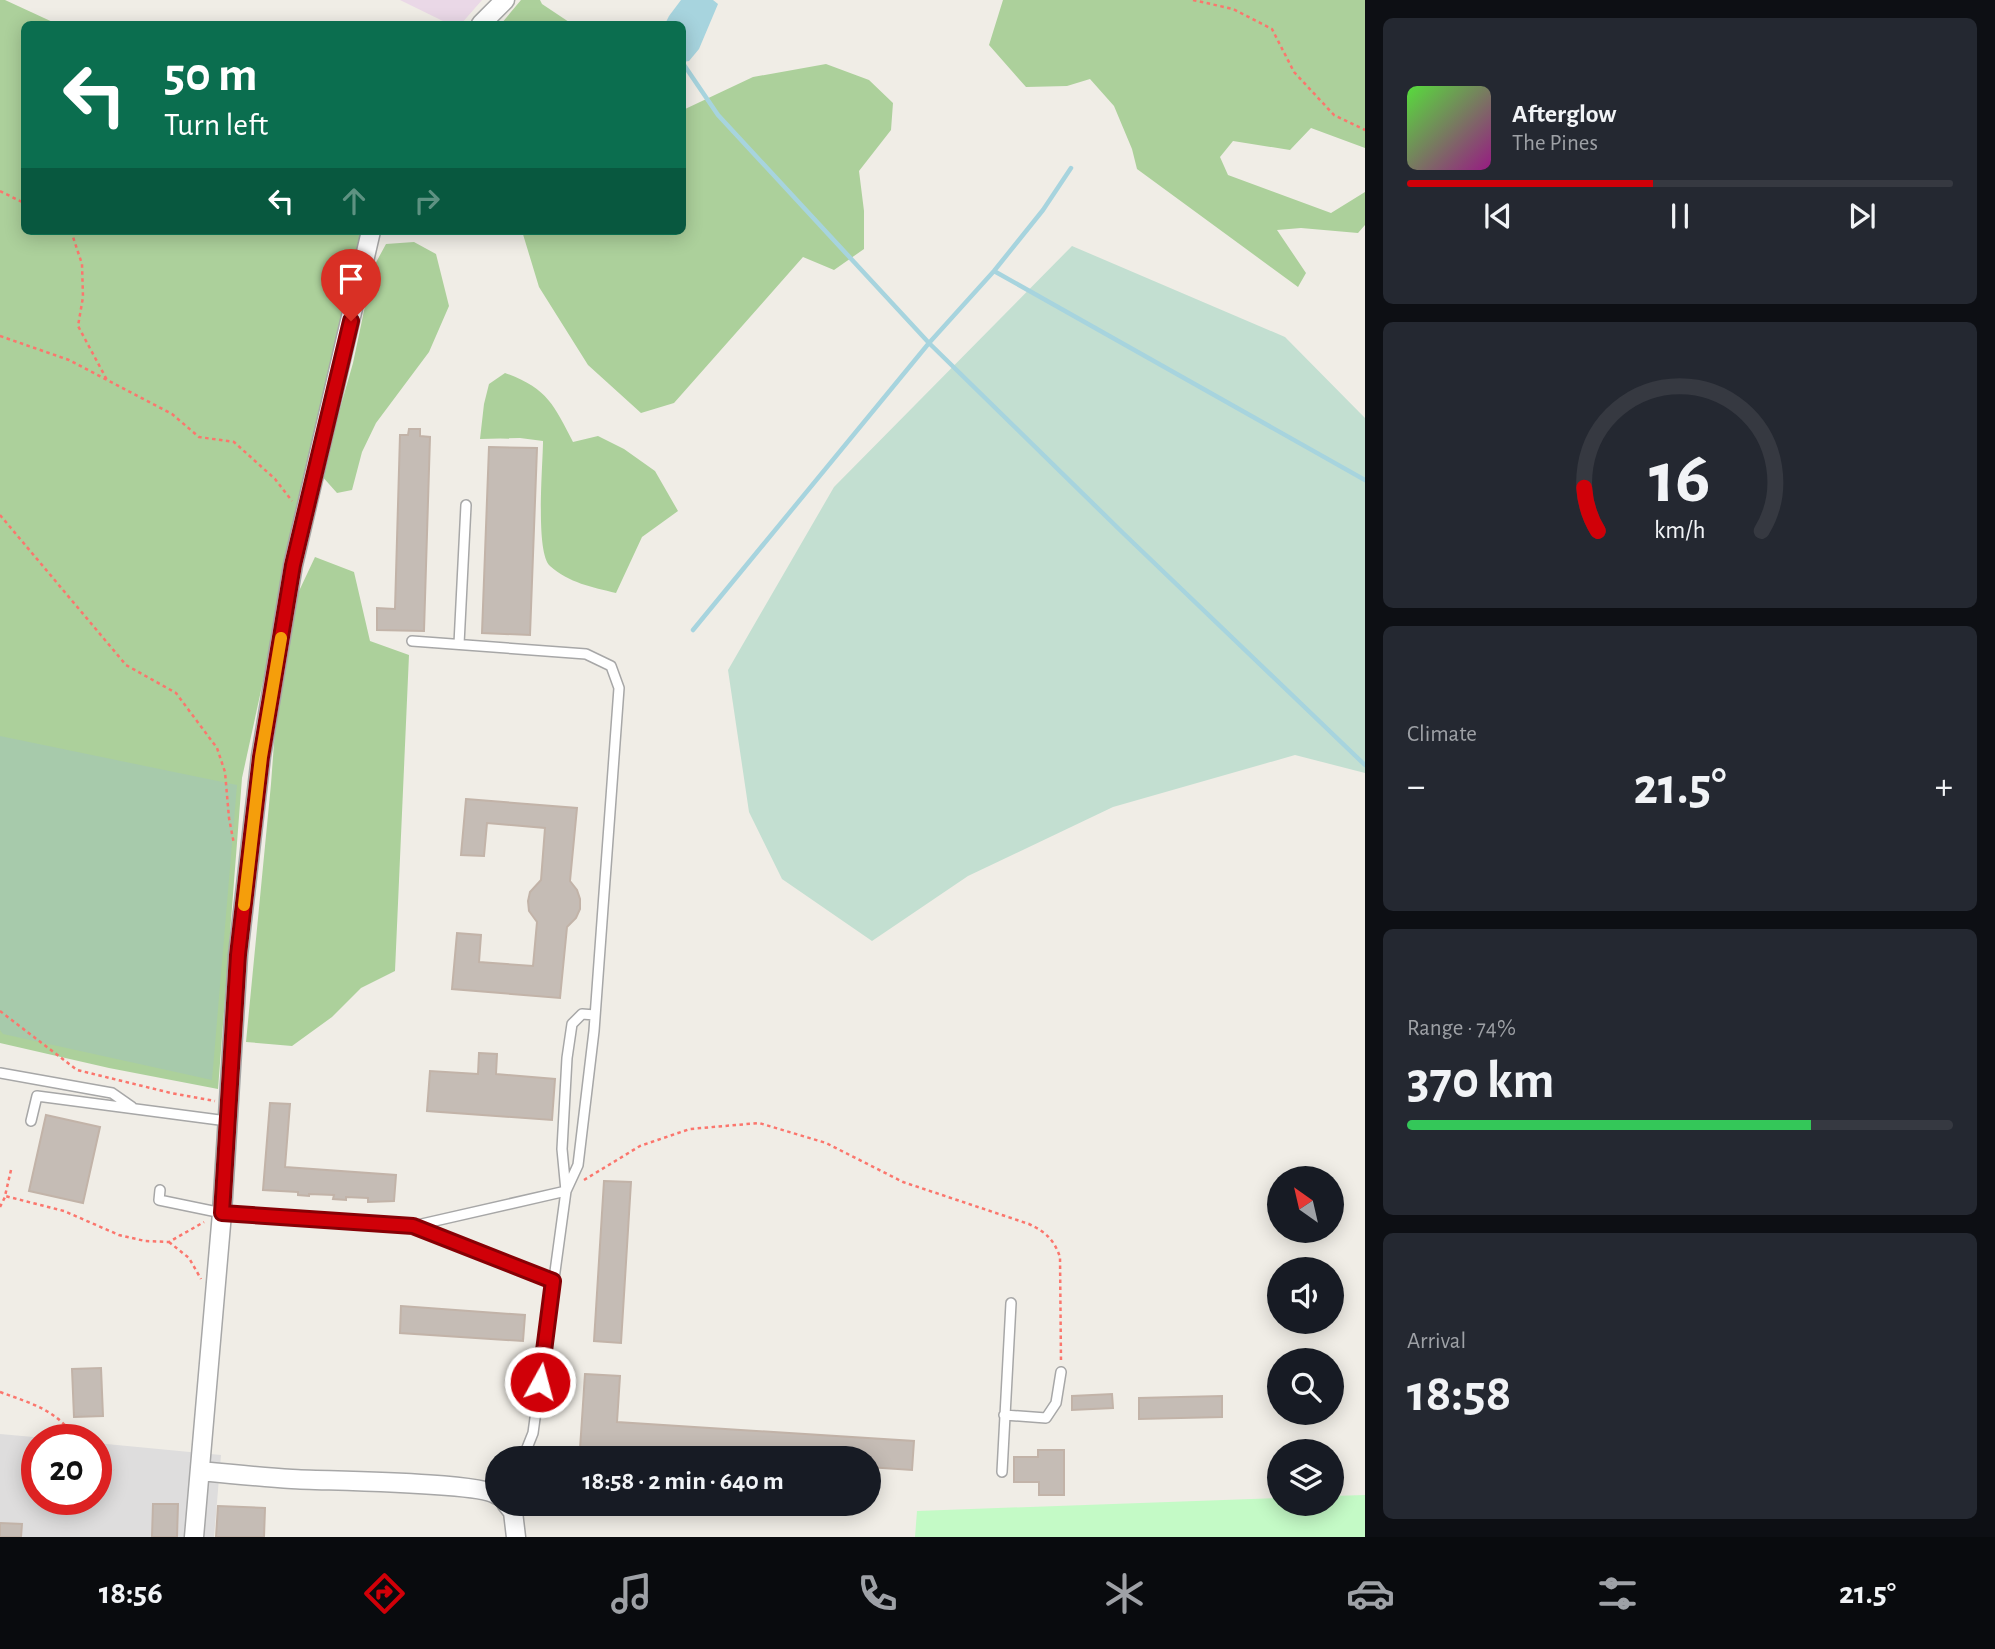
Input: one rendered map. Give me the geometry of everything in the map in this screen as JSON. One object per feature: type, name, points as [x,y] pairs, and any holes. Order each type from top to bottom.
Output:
[{"type":"street","points":[[484,21],[505,0]]},
{"type":"street","points":[[194,1537],[222,1213],[238,955],[261,757],[293,565],[370,235]]},
{"type":"street","points":[[200,1471],[485,1491]]},
{"type":"street","points":[[513,1516],[516,1537]]},
{"type":"lane","points":[[458,645],[466,505]]},
{"type":"lane","points":[[412,641],[586,654],[611,666],[619,688],[595,1015],[578,1165],[566,1191]]},
{"type":"lane","points":[[528,1446],[533,1433],[566,1191],[562,1149],[567,1058],[572,1024],[582,1014],[595,1015]]},
{"type":"lane","points":[[0,1073],[112,1093],[135,1109]]},
{"type":"lane","points":[[31,1121],[37,1096],[135,1109],[228,1112]]},
{"type":"lane","points":[[160,1190],[159,1200],[222,1213],[413,1226],[566,1191]]},
{"type":"lane","points":[[413,1226],[553,1281]]},
{"type":"lane","points":[[1002,1472],[1010,1303]]},
{"type":"lane","points":[[1004,1415],[1046,1418],[1056,1404],[1061,1372]]},
{"type":"path","points":[[1193,0],[1233,9],[1272,29],[1294,72],[1302,81],[1334,115],[1365,130]]},
{"type":"path","points":[[0,191],[21,202]]},
{"type":"path","points":[[72,235],[82,264],[83,296],[78,326],[107,380]]},
{"type":"path","points":[[0,336],[69,360],[172,414],[199,436],[234,442],[275,479],[304,518]]},
{"type":"path","points":[[0,515],[126,665],[176,693],[217,748],[225,772],[234,845],[249,859]]},
{"type":"path","points":[[0,1011],[77,1070],[171,1093],[228,1112]]},
{"type":"path","points":[[566,1191],[640,1146],[690,1129],[759,1123],[826,1143],[903,1182],[1029,1224],[1045,1232],[1055,1244],[1059,1257],[1061,1372]]},
{"type":"path","points":[[0,1207],[10,1170]]},
{"type":"path","points":[[5,1196],[64,1211],[118,1235],[145,1241],[169,1242],[222,1213]]},
{"type":"path","points":[[169,1242],[189,1258],[214,1301]]},
{"type":"path","points":[[0,1392],[29,1402],[61,1418],[65,1424]]},
{"type":"shaded area","points":[[400,0],[482,0],[464,21],[443,21]]},
{"type":"shaded area","points":[[0,1434],[21,1436],[21,1515],[112,1515],[112,1445],[221,1455],[214,1537],[0,1537]]},
{"type":"green space","points":[[0,0],[5,0],[50,21],[21,21],[21,235],[360,235],[242,778],[218,1089],[0,1043]]},
{"type":"green space","points":[[521,0],[540,0],[568,21],[504,21]]},
{"type":"green space","points":[[1003,0],[1365,0],[1365,148],[1311,128],[1290,150],[1233,141],[1220,157],[1228,175],[1331,213],[1365,192],[1365,225],[1358,233],[1301,228],[1277,230],[1306,273],[1298,287],[1137,169],[1132,149],[1114,106],[1090,79],[1067,86],[1026,87],[989,45]]},
{"type":"green space","points":[[826,64],[869,80],[893,103],[891,130],[859,171],[864,211],[864,249],[834,270],[803,257],[674,403],[641,413],[588,365],[539,287],[523,235],[686,235],[686,109],[753,77]]},
{"type":"green space","points":[[414,242],[436,254],[449,306],[429,352],[376,423],[362,452],[352,490],[337,493],[321,475],[353,363],[373,268],[386,244]]},
{"type":"green space","points":[[1072,246],[1285,337],[1365,418],[1365,773],[1295,755],[1113,807],[968,876],[872,941],[782,879],[749,812],[728,670],[834,487]]},
{"type":"green space","points":[[505,373],[531,385],[548,399],[573,442],[598,436],[624,449],[655,471],[678,511],[642,537],[616,593],[565,577],[550,566],[545,558],[541,527],[543,441],[520,438],[480,439],[489,384]]},
{"type":"green space","points":[[315,557],[354,572],[370,641],[409,655],[395,971],[361,988],[332,1017],[292,1046],[246,1042],[278,689],[292,606]]},
{"type":"green space","points":[[0,736],[237,785],[212,1080],[3,1034],[0,1030]]},
{"type":"green space","points":[[1365,1495],[1365,1537],[915,1537],[917,1511],[1267,1498],[1267,1516],[1344,1516],[1344,1496]]},
{"type":"water","points":[[681,0],[713,0],[718,4],[699,49],[689,61],[686,62],[686,21],[666,21]]},
{"type":"building","points":[[409,429],[420,429],[420,436],[430,437],[424,631],[377,630],[377,608],[395,609],[400,435],[408,435]]},
{"type":"building","points":[[489,447],[537,448],[530,635],[482,633]]},
{"type":"building","points":[[466,799],[577,808],[570,881],[577,890],[580,909],[567,927],[560,998],[452,989],[457,933],[481,935],[479,962],[533,966],[537,922],[529,911],[528,901],[530,892],[541,880],[545,828],[487,823],[484,856],[461,855]]},
{"type":"building","points":[[479,1053],[497,1054],[496,1074],[555,1079],[552,1120],[427,1111],[430,1071],[478,1074]]},
{"type":"building","points":[[270,1103],[290,1104],[285,1167],[396,1175],[394,1201],[368,1202],[368,1198],[346,1197],[346,1200],[333,1199],[334,1195],[309,1196],[298,1195],[298,1192],[263,1190]]},
{"type":"building","points":[[46,1115],[100,1127],[83,1203],[29,1191]]},
{"type":"building","points":[[604,1181],[631,1182],[621,1343],[594,1341]]},
{"type":"building","points":[[401,1306],[525,1315],[523,1341],[400,1333]]},
{"type":"building","points":[[101,1368],[103,1416],[74,1417],[72,1369]]},
{"type":"building","points":[[585,1374],[620,1376],[617,1422],[914,1441],[912,1470],[881,1468],[881,1446],[580,1446]]},
{"type":"building","points":[[1112,1394],[1113,1408],[1072,1410],[1072,1396]]},
{"type":"building","points":[[1222,1396],[1222,1417],[1139,1419],[1139,1398]]},
{"type":"building","points":[[1038,1450],[1064,1450],[1064,1495],[1039,1495],[1039,1482],[1014,1482],[1014,1457],[1038,1457]]},
{"type":"building","points":[[153,1504],[178,1504],[177,1537],[152,1537]]},
{"type":"building","points":[[218,1506],[265,1508],[264,1537],[216,1537]]},
{"type":"building","points":[[0,1523],[22,1524],[21,1537],[0,1537]]},
{"type":"waterway","points":[[686,68],[718,115],[929,343],[1365,765]]},
{"type":"waterway","points":[[693,630],[929,343],[994,271],[1043,210],[1071,168]]},
{"type":"waterway","points":[[994,271],[1365,480]]},
{"type":"slow traffic","points":[[244,905],[261,757],[281,638]]},
{"type":"route","points":[[351,321],[293,565],[261,757],[238,955],[222,1213],[413,1226],[553,1281],[540,1382]]}]
